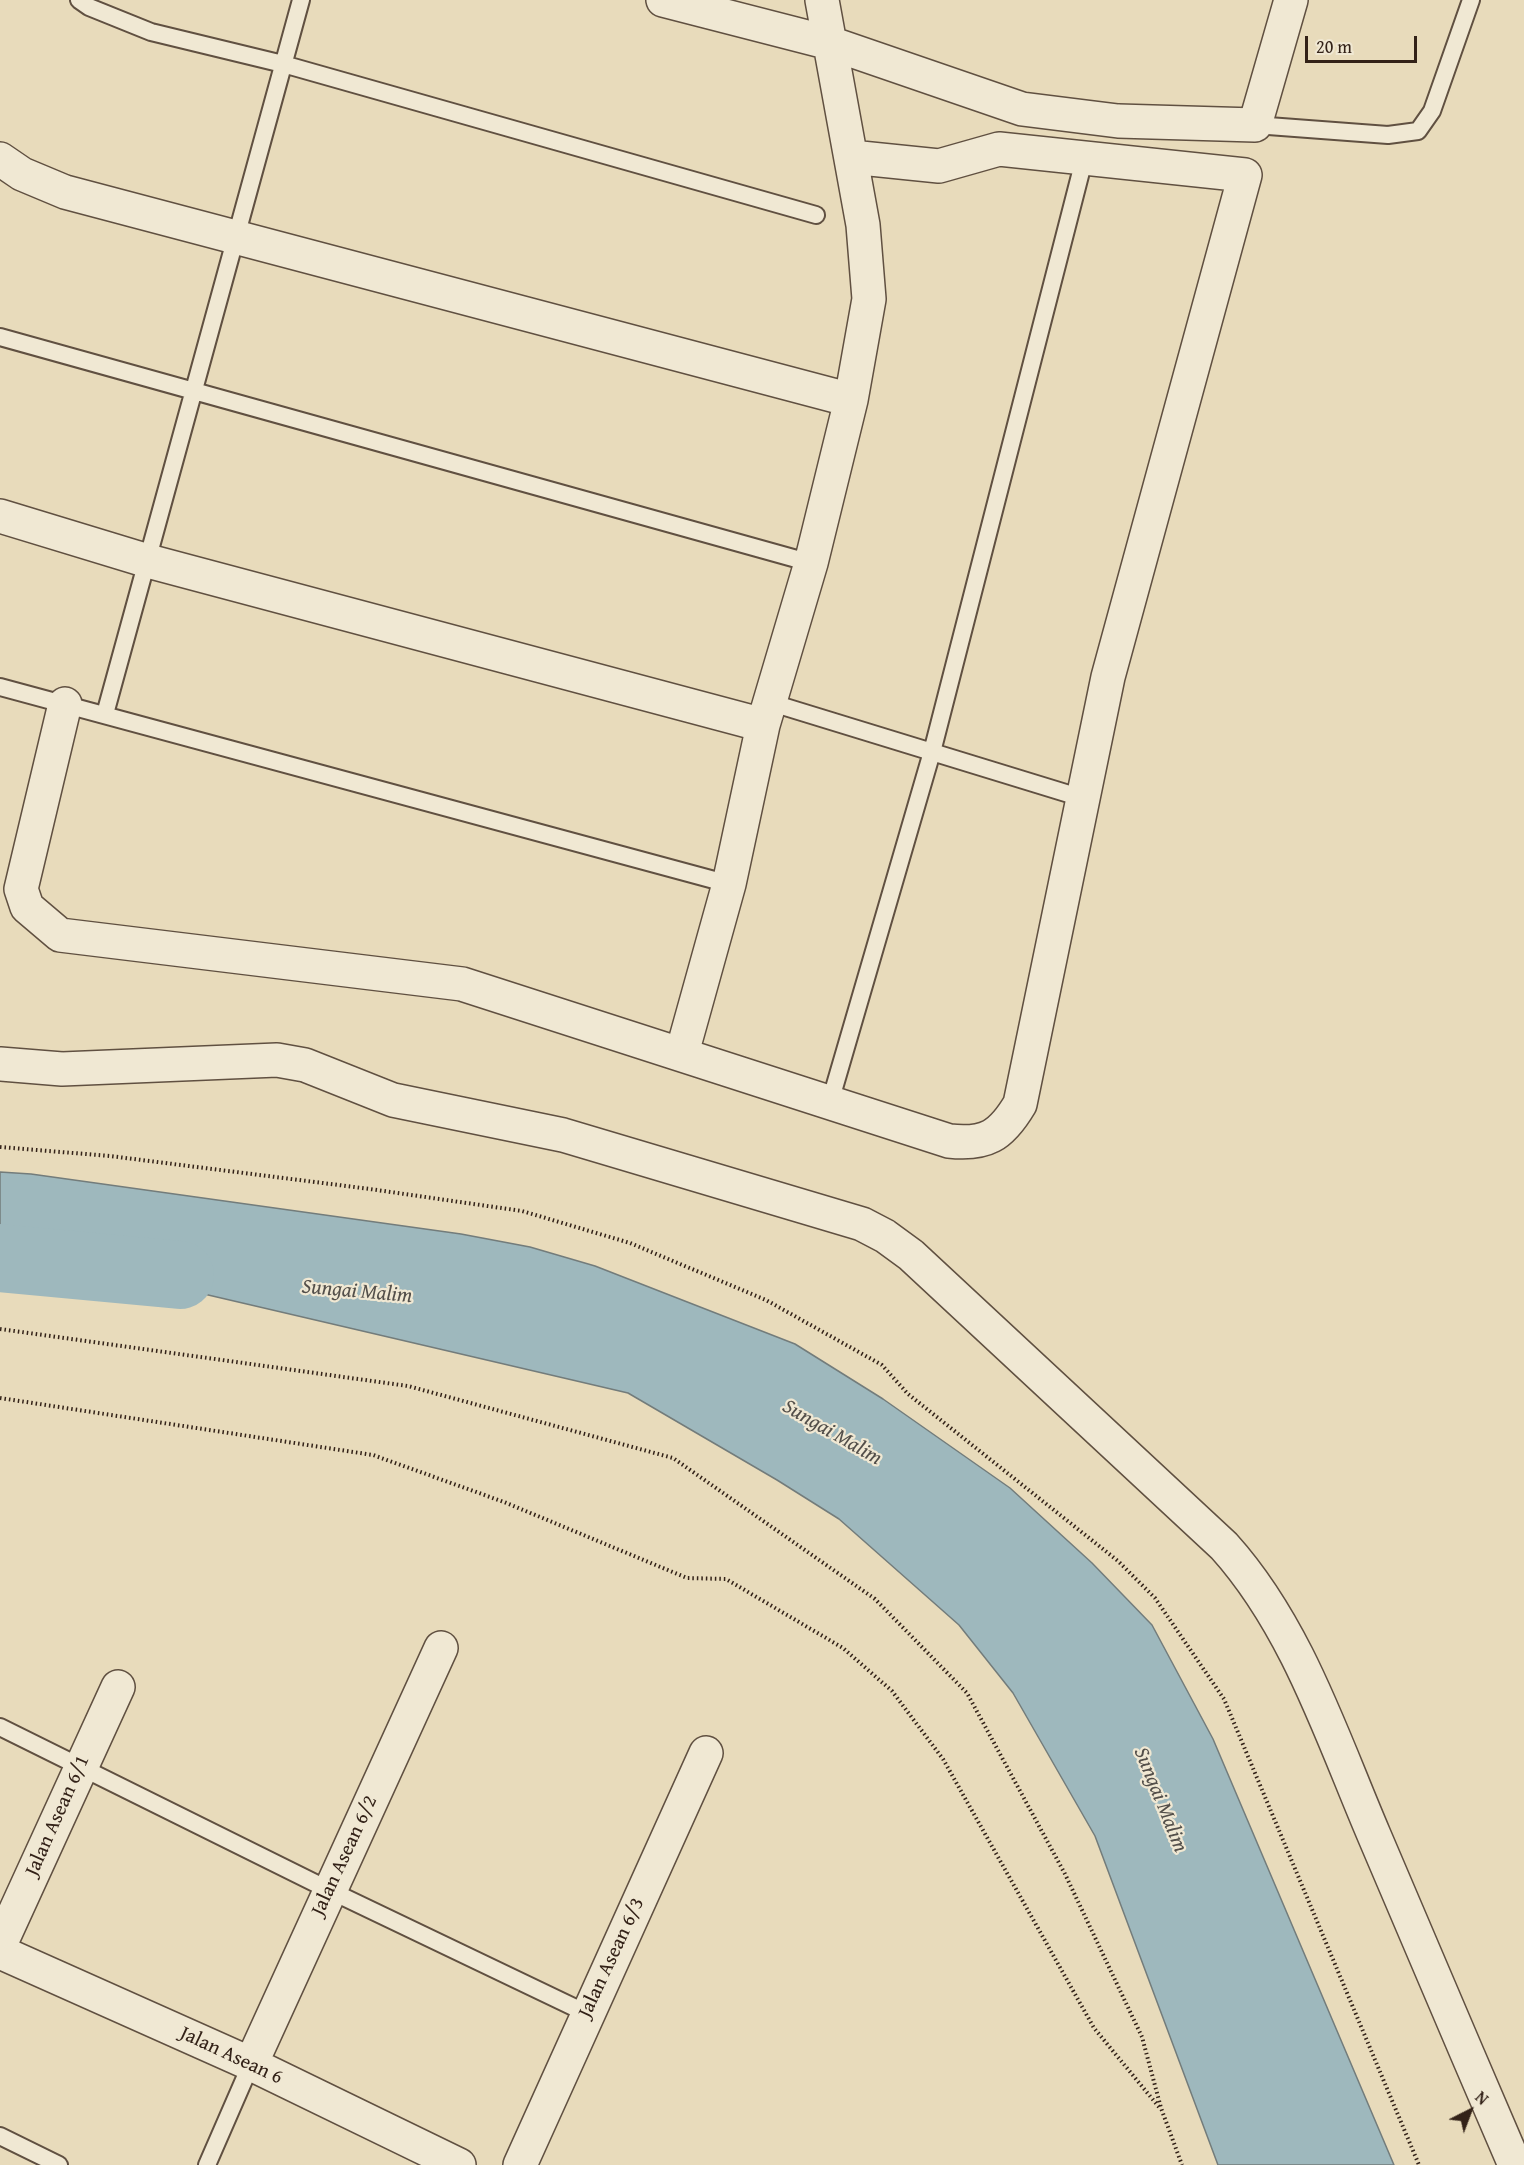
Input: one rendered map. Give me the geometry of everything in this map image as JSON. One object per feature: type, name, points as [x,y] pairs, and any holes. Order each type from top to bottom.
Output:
[{"type":"street","points":[[663,0],[830,43],[1022,110],[1118,121],[1255,125],[1290,0]]},
{"type":"street","points":[[682,1053],[729,884],[766,713],[811,563],[851,400],[869,299],[863,225],[822,0]]},
{"type":"street","points":[[65,704],[21,889],[27,907],[60,935],[462,984],[682,1053],[949,1141],[969,1143],[992,1137],[1007,1126],[1020,1104],[1108,677],[1245,175],[1085,156],[999,149],[939,166],[850,156]]},
{"type":"street","points":[[0,159],[22,174],[65,192],[236,235],[851,400]]},
{"type":"street","points":[[0,516],[148,561],[766,713]]},
{"type":"street","points":[[0,1064],[62,1069],[277,1060],[296,1063],[393,1100],[563,1135],[862,1224],[894,1242],[943,1284],[1224,1546],[1244,1568],[1274,1615],[1314,1692],[1515,2165]]},
{"type":"street","name":"Jalan Asean 6/2","points":[[251,2064],[441,1648]]},
{"type":"street","name":"Jalan Asean 6/1","points":[[0,1945],[118,1687]]},
{"type":"street","name":"Jalan Asean 6/3","points":[[520,2165],[586,2013],[706,1753]]},
{"type":"street","name":"Jalan Asean 6","points":[[0,1952],[251,2064],[459,2165]]},
{"type":"lane","points":[[79,0],[89,7],[151,32],[283,64],[816,215]]},
{"type":"lane","points":[[105,714],[148,561],[192,390],[301,0]]},
{"type":"lane","points":[[1255,125],[1388,135],[1418,131],[1432,111],[1471,0]]},
{"type":"lane","points":[[830,1102],[932,752],[1085,156]]},
{"type":"lane","points":[[0,337],[811,563]]},
{"type":"lane","points":[[0,687],[729,884]]},
{"type":"lane","points":[[766,713],[932,752],[1082,798]]},
{"type":"lane","points":[[0,1727],[329,1890],[586,2013]]},
{"type":"lane","points":[[207,2165],[251,2064]]},
{"type":"lane","points":[[0,2136],[59,2165]]},
{"type":"path","points":[[0,1147],[110,1156],[369,1188],[522,1211],[630,1244],[766,1300],[882,1365],[908,1394],[1118,1561],[1155,1598],[1224,1699],[1419,2165]]},
{"type":"path","points":[[0,1329],[408,1386],[673,1458],[874,1599],[967,1693],[1065,1874],[1142,2037],[1161,2108],[1182,2165]]},
{"type":"path","points":[[0,1398],[373,1455],[504,1502],[687,1578],[726,1579],[843,1648],[892,1691],[943,1759],[1094,2028],[1161,2108]]},
{"type":"water","points":[[0,1172],[31,1174],[461,1234],[530,1247],[595,1266],[795,1344],[883,1399],[1010,1488],[1092,1563],[1152,1625],[1213,1739],[1394,2165],[1218,2165],[1095,1836],[1013,1693],[959,1625],[839,1519],[628,1393],[54,1259],[0,1256]]},
{"type":"waterway","name":"Sungai Malim","points":[[0,1258],[180,1275]]}]
